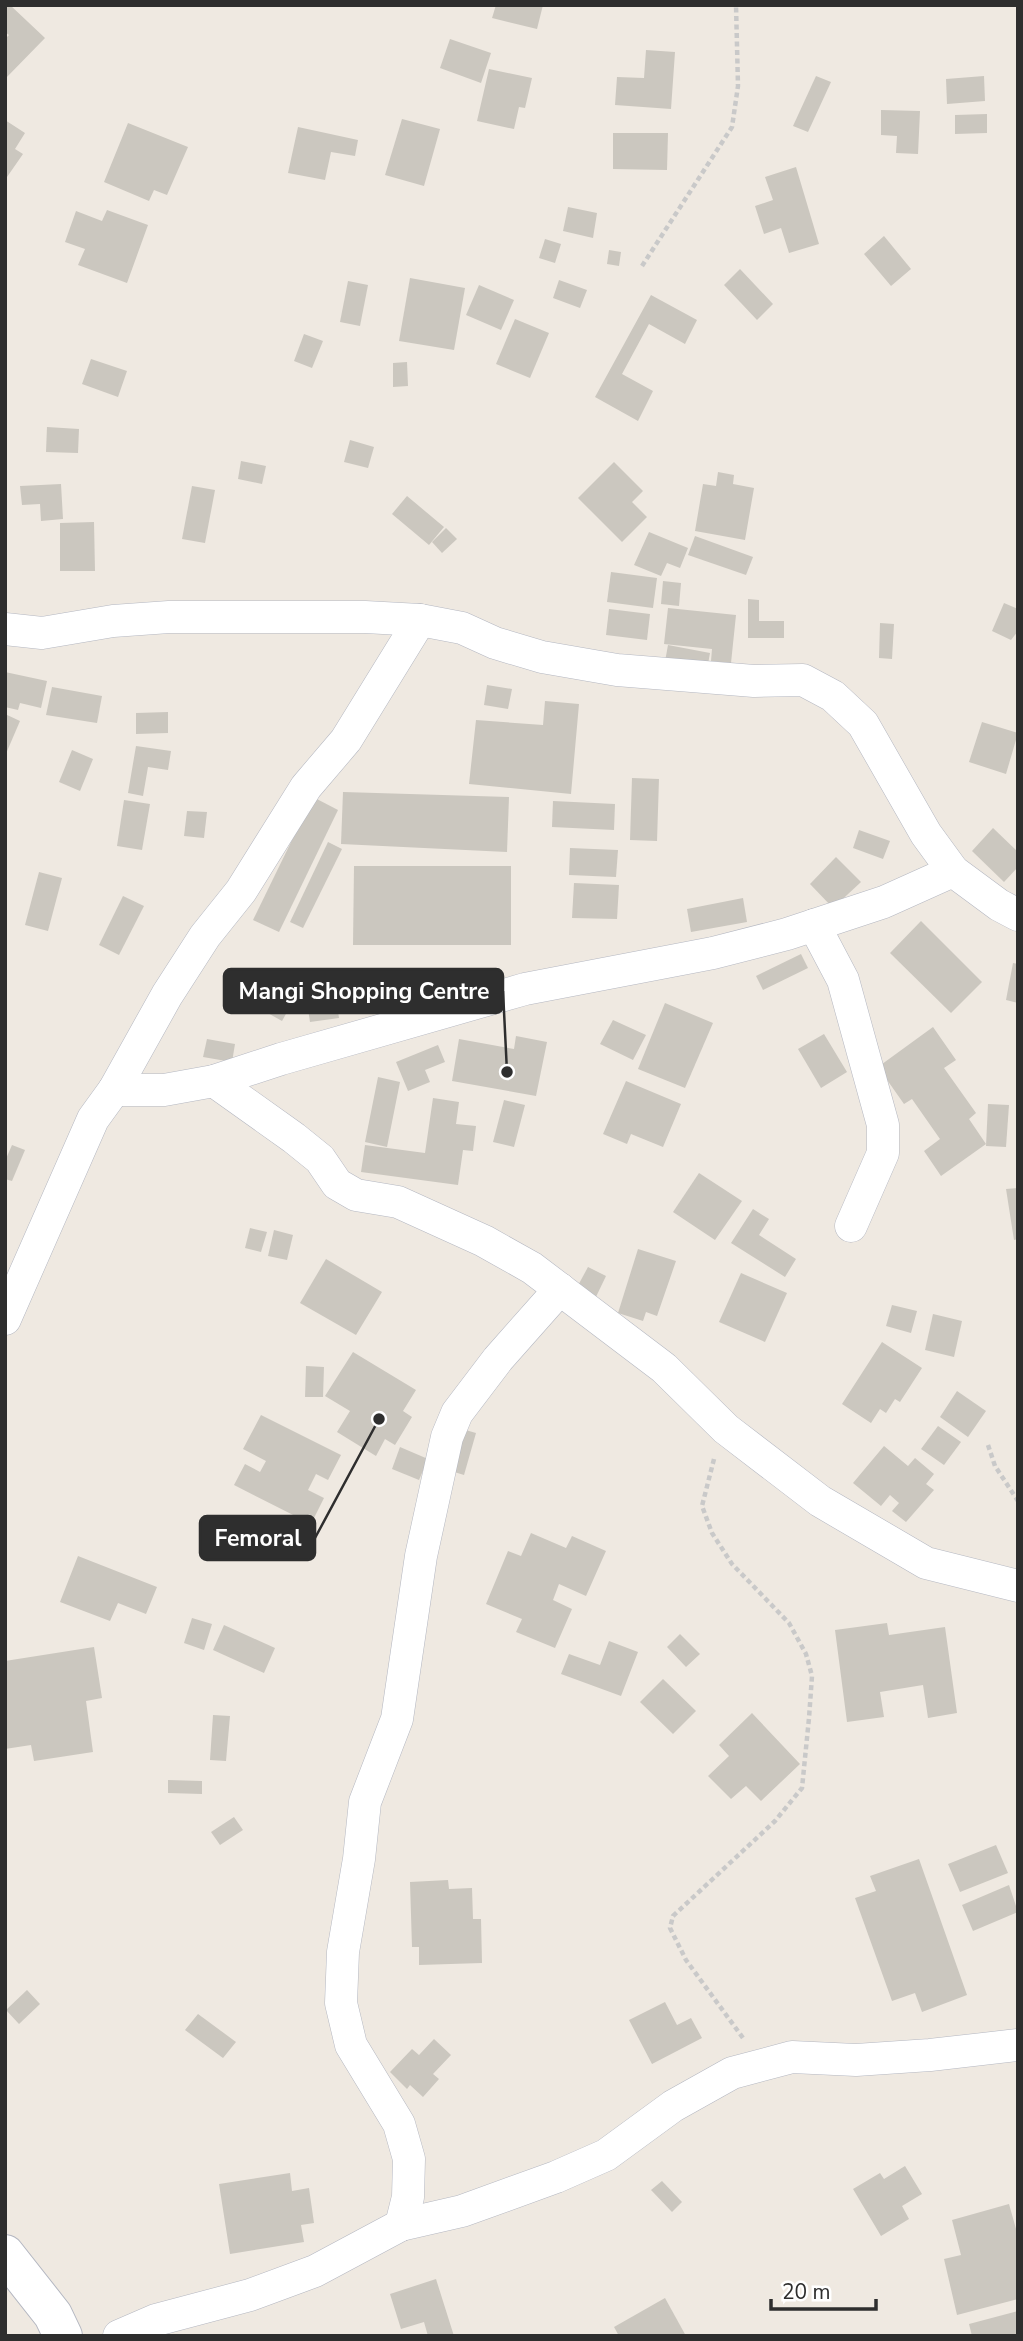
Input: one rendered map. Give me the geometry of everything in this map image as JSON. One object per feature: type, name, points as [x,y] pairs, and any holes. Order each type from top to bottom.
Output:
[{"type":"street","points":[[5,629],[42,634],[113,621],[248,614],[420,620],[463,628],[495,643],[542,657],[617,670],[754,681],[803,680],[833,696],[863,724],[926,834],[953,871],[999,905],[1018,915]]},
{"type":"street","points":[[5,1319],[93,1119],[114,1090],[173,985],[205,936],[241,891],[306,787],[346,740],[420,620]]},
{"type":"street","points":[[114,1090],[163,1090],[214,1081],[281,1059],[526,989],[713,953],[884,902],[953,871]]},
{"type":"street","points":[[814,925],[843,980],[883,1125],[883,1153],[851,1226]]},
{"type":"street","points":[[214,1081],[320,1159],[337,1184],[356,1195],[398,1202],[447,1223],[532,1268],[664,1368],[726,1429],[820,1501],[898,1550],[926,1563],[1018,1586]]},
{"type":"street","points":[[401,2225],[408,2197],[409,2160],[406,2148],[399,2124],[351,2045],[341,2003],[343,1952],[359,1859],[365,1802],[397,1718],[421,1556],[447,1437],[457,1413],[498,1359],[560,1289]]},
{"type":"street","points":[[120,2336],[156,2320],[250,2295],[315,2271],[401,2225],[462,2211],[569,2171],[606,2155],[673,2106],[732,2073],[792,2057],[856,2060],[1018,2045]]},
{"type":"street","points":[[5,2254],[53,2315],[63,2336]]},
{"type":"path","points":[[642,267],[732,127],[738,86],[736,5]]},
{"type":"path","points":[[726,1429],[709,1474],[702,1506],[712,1533],[732,1564],[789,1623],[806,1654],[812,1676],[802,1788],[775,1821],[673,1916],[670,1928],[686,1960],[762,2064]]},
{"type":"path","points":[[988,1445],[995,1466],[1018,1501]]},
{"type":"building","points":[[5,5],[10,5],[45,38],[5,79],[5,39],[9,35],[5,32]]},
{"type":"building","points":[[496,5],[543,5],[537,29],[492,18]]},
{"type":"building","points":[[450,39],[491,53],[481,83],[440,68]]},
{"type":"building","points":[[646,50],[675,52],[671,109],[615,105],[617,77],[644,78]]},
{"type":"building","points":[[489,69],[532,78],[525,108],[519,107],[514,129],[477,121]]},
{"type":"building","points":[[816,76],[831,82],[808,132],[793,126]]},
{"type":"building","points":[[984,76],[985,101],[947,104],[946,79]]},
{"type":"building","points":[[881,110],[920,111],[918,154],[896,153],[897,136],[881,135]]},
{"type":"building","points":[[987,114],[987,133],[955,134],[955,115]]},
{"type":"building","points":[[402,119],[440,129],[424,186],[385,175]]},
{"type":"building","points":[[5,120],[25,133],[15,149],[23,154],[7,177]]},
{"type":"building","points":[[128,123],[188,147],[167,195],[154,190],[149,201],[104,182]]},
{"type":"building","points":[[298,127],[358,140],[355,156],[331,152],[325,180],[288,173]]},
{"type":"building","points":[[613,133],[668,133],[667,170],[613,169]]},
{"type":"building","points":[[796,167],[819,244],[789,253],[781,228],[764,234],[755,206],[773,200],[765,177]]},
{"type":"building","points":[[568,207],[597,213],[593,238],[563,231]]},
{"type":"building","points":[[107,210],[148,225],[127,283],[78,265],[85,249],[65,242],[76,211],[102,221]]},
{"type":"building","points":[[884,236],[911,269],[891,286],[864,254]]},
{"type":"building","points":[[545,239],[561,244],[555,263],[539,258]]},
{"type":"building","points":[[609,250],[621,252],[619,266],[607,264]]},
{"type":"building","points":[[740,269],[773,304],[757,320],[724,285]]},
{"type":"building","points":[[410,278],[465,288],[454,350],[399,341]]},
{"type":"building","points":[[559,280],[587,290],[580,308],[553,298]]},
{"type":"building","points":[[348,281],[368,285],[360,326],[340,322]]},
{"type":"building","points":[[479,285],[514,300],[501,330],[466,315]]},
{"type":"building","points":[[651,295],[697,320],[685,344],[649,324],[622,374],[653,391],[638,421],[595,397]]},
{"type":"building","points":[[515,319],[549,333],[530,378],[496,364]]},
{"type":"building","points":[[304,334],[323,341],[312,368],[294,361]]},
{"type":"building","points":[[91,359],[127,371],[118,397],[82,384]]},
{"type":"building","points":[[407,362],[408,386],[393,387],[393,363]]},
{"type":"building","points":[[47,427],[79,429],[78,453],[46,452]]},
{"type":"building","points":[[350,440],[374,447],[368,468],[344,462]]},
{"type":"building","points":[[241,461],[266,466],[262,484],[238,479]]},
{"type":"building","points":[[614,462],[643,491],[632,502],[647,517],[622,542],[578,498]]},
{"type":"building","points":[[718,472],[734,475],[733,484],[754,488],[745,540],[695,531],[703,484],[716,486]]},
{"type":"building","points":[[61,484],[63,519],[41,521],[40,504],[22,505],[20,486]]},
{"type":"building","points":[[192,486],[215,490],[205,543],[182,539]]},
{"type":"building","points":[[407,496],[444,527],[429,545],[392,514]]},
{"type":"building","points":[[94,522],[95,571],[60,571],[60,523]]},
{"type":"building","points":[[446,528],[457,539],[442,553],[432,542]]},
{"type":"building","points":[[649,532],[688,548],[680,568],[667,563],[661,576],[634,565]]},
{"type":"building","points":[[695,536],[753,557],[746,575],[688,555]]},
{"type":"building","points":[[611,572],[657,578],[653,608],[607,602]]},
{"type":"building","points":[[663,581],[681,583],[679,606],[661,604]]},
{"type":"building","points":[[748,599],[759,600],[759,621],[784,621],[784,638],[748,638]]},
{"type":"building","points":[[1004,603],[1018,609],[1018,631],[1011,640],[992,631]]},
{"type":"building","points":[[668,608],[736,615],[731,663],[711,661],[712,649],[664,644]]},
{"type":"building","points":[[609,609],[650,614],[647,640],[606,635]]},
{"type":"building","points":[[880,623],[894,624],[892,659],[879,658]]},
{"type":"building","points":[[668,645],[710,653],[706,675],[664,667]]},
{"type":"building","points":[[5,672],[47,681],[41,708],[20,703],[18,710],[5,707]]},
{"type":"building","points":[[487,685],[512,689],[508,709],[484,705]]},
{"type":"building","points":[[52,687],[102,696],[97,723],[46,715]]},
{"type":"building","points":[[545,701],[579,704],[571,794],[469,784],[476,720],[543,725]]},
{"type":"building","points":[[168,712],[168,733],[136,734],[136,713]]},
{"type":"building","points":[[5,714],[20,721],[5,756]]},
{"type":"building","points":[[982,722],[1018,733],[1006,774],[969,762]]},
{"type":"building","points":[[136,746],[171,751],[168,770],[148,767],[143,796],[128,793]]},
{"type":"building","points":[[72,750],[93,759],[80,791],[59,782]]},
{"type":"building","points":[[632,778],[659,779],[657,841],[630,840]]},
{"type":"building","points":[[343,792],[509,797],[507,852],[341,844]]},
{"type":"building","points":[[313,797],[338,810],[279,932],[253,920]]},
{"type":"building","points":[[124,800],[150,804],[142,850],[117,846]]},
{"type":"building","points":[[553,801],[615,804],[614,830],[552,827]]},
{"type":"building","points":[[187,811],[207,812],[204,838],[184,836]]},
{"type":"building","points":[[993,828],[1018,852],[1018,867],[1004,882],[972,851]]},
{"type":"building","points":[[859,830],[890,841],[883,859],[853,848]]},
{"type":"building","points":[[328,842],[342,849],[303,928],[290,922]]},
{"type":"building","points":[[570,848],[618,850],[616,877],[569,875]]},
{"type":"building","points":[[836,857],[861,882],[833,908],[810,884]]},
{"type":"building","points":[[354,866],[511,866],[511,945],[353,945]]},
{"type":"building","points":[[39,872],[62,878],[48,931],[25,925]]},
{"type":"building","points":[[574,883],[619,885],[617,919],[572,918]]},
{"type":"building","points":[[123,896],[144,906],[119,955],[99,945]]},
{"type":"building","points":[[743,898],[747,922],[691,932],[687,909]]},
{"type":"building","points":[[921,921],[982,982],[951,1013],[890,953]]},
{"type":"building","points":[[801,954],[808,968],[763,990],[756,976]]},
{"type":"building","points":[[1013,963],[1018,964],[1018,1003],[1006,1000]]},
{"type":"building","points":[[262,977],[296,996],[282,1021],[248,1002]]},
{"type":"building","points":[[333,978],[339,1018],[310,1022],[304,982]]},
{"type":"building","points":[[665,1003],[713,1023],[685,1088],[638,1069]]},
{"type":"building","points":[[613,1020],[646,1035],[633,1060],[600,1044]]},
{"type":"building","points":[[933,1027],[956,1060],[944,1068],[976,1113],[969,1119],[986,1144],[941,1176],[924,1151],[940,1139],[912,1099],[904,1104],[878,1067]]},
{"type":"building","points":[[824,1034],[847,1072],[821,1088],[798,1049]]},
{"type":"building","points":[[516,1036],[547,1042],[536,1096],[452,1081],[459,1039],[514,1049]]},
{"type":"building","points":[[207,1039],[235,1044],[232,1062],[203,1057]]},
{"type":"building","points":[[438,1045],[445,1062],[425,1070],[430,1082],[408,1091],[396,1062]]},
{"type":"building","points":[[378,1077],[400,1082],[387,1147],[365,1142]]},
{"type":"building","points":[[626,1081],[681,1104],[663,1147],[631,1134],[627,1144],[603,1134]]},
{"type":"building","points":[[433,1098],[459,1102],[456,1124],[476,1126],[473,1151],[463,1150],[458,1185],[361,1172],[365,1145],[425,1153]]},
{"type":"building","points":[[504,1100],[525,1105],[514,1147],[493,1142]]},
{"type":"building","points":[[988,1104],[1009,1105],[1006,1147],[986,1146]]},
{"type":"building","points":[[12,1145],[25,1150],[12,1181],[5,1179],[5,1161]]},
{"type":"building","points":[[699,1173],[742,1201],[715,1240],[673,1212]]},
{"type":"building","points":[[1018,1188],[1018,1239],[1014,1240],[1006,1189]]},
{"type":"building","points":[[753,1209],[769,1219],[759,1235],[796,1259],[785,1277],[731,1243]]},
{"type":"building","points":[[250,1228],[267,1232],[261,1252],[245,1248]]},
{"type":"building","points":[[274,1230],[293,1235],[287,1260],[268,1256]]},
{"type":"building","points":[[638,1249],[676,1261],[657,1316],[646,1312],[643,1321],[618,1313]]},
{"type":"building","points":[[326,1259],[382,1292],[356,1335],[300,1303]]},
{"type":"building","points":[[588,1267],[606,1276],[594,1301],[575,1291]]},
{"type":"building","points":[[741,1273],[787,1293],[765,1342],[719,1322]]},
{"type":"building","points":[[892,1305],[917,1311],[911,1333],[886,1326]]},
{"type":"building","points":[[933,1314],[962,1321],[954,1357],[925,1350]]},
{"type":"building","points":[[882,1342],[922,1368],[900,1402],[895,1399],[886,1413],[880,1409],[871,1423],[842,1404]]},
{"type":"building","points":[[353,1352],[416,1390],[403,1411],[412,1417],[395,1445],[385,1439],[376,1456],[337,1432],[350,1411],[325,1396]]},
{"type":"building","points":[[306,1366],[324,1367],[323,1397],[305,1397]]},
{"type":"building","points":[[957,1391],[986,1411],[968,1437],[940,1417]]},
{"type":"building","points":[[261,1415],[341,1455],[328,1480],[316,1474],[308,1490],[324,1498],[311,1524],[234,1485],[245,1464],[260,1472],[266,1461],[243,1449]]},
{"type":"building","points":[[938,1426],[961,1442],[944,1465],[921,1449]]},
{"type":"building","points":[[462,1429],[476,1433],[464,1475],[451,1471]]},
{"type":"building","points":[[884,1446],[908,1466],[915,1458],[934,1474],[926,1484],[934,1490],[906,1522],[892,1511],[899,1503],[890,1495],[881,1506],[853,1483]]},
{"type":"building","points":[[400,1447],[428,1459],[419,1480],[392,1469]]},
{"type":"building","points":[[531,1533],[566,1548],[572,1536],[606,1551],[586,1596],[559,1584],[553,1600],[572,1609],[555,1648],[516,1632],[522,1619],[486,1604],[508,1551],[521,1556]]},
{"type":"building","points":[[78,1556],[157,1587],[146,1614],[118,1603],[110,1621],[60,1602]]},
{"type":"building","points":[[192,1618],[212,1624],[204,1650],[184,1643]]},
{"type":"building","points":[[887,1623],[889,1635],[945,1627],[957,1713],[928,1718],[923,1685],[880,1692],[884,1717],[847,1722],[835,1630]]},
{"type":"building","points":[[224,1625],[275,1648],[264,1673],[213,1650]]},
{"type":"building","points":[[680,1634],[700,1654],[686,1667],[667,1647]]},
{"type":"building","points":[[609,1641],[638,1652],[621,1696],[561,1674],[569,1654],[600,1665]]},
{"type":"building","points":[[94,1647],[102,1698],[86,1701],[93,1752],[34,1761],[31,1745],[5,1749],[5,1661]]},
{"type":"building","points":[[663,1679],[696,1711],[673,1734],[640,1702]]},
{"type":"building","points":[[752,1713],[800,1764],[761,1801],[746,1786],[731,1799],[708,1776],[729,1756],[719,1745]]},
{"type":"building","points":[[213,1715],[230,1716],[226,1761],[210,1760]]},
{"type":"building","points":[[168,1780],[202,1781],[202,1794],[168,1793]]},
{"type":"building","points":[[234,1817],[243,1830],[220,1845],[211,1832]]},
{"type":"building","points":[[996,1845],[1008,1873],[960,1892],[948,1864]]},
{"type":"building","points":[[919,1859],[967,1995],[922,2012],[915,1993],[892,2001],[855,1898],[876,1891],[870,1876]]},
{"type":"building","points":[[448,1880],[449,1889],[472,1888],[473,1919],[481,1919],[482,1963],[419,1965],[419,1947],[412,1947],[410,1882]]},
{"type":"building","points":[[1009,1885],[1018,1912],[973,1931],[962,1905]]},
{"type":"building","points":[[27,1990],[40,2004],[19,2024],[6,2010]]},
{"type":"building","points":[[665,2002],[677,2025],[691,2018],[702,2038],[652,2064],[629,2020]]},
{"type":"building","points":[[198,2014],[236,2042],[223,2058],[185,2030]]},
{"type":"building","points":[[434,2039],[451,2055],[433,2074],[439,2079],[423,2097],[410,2085],[407,2089],[390,2072],[412,2049],[419,2055]]},
{"type":"building","points":[[905,2166],[922,2194],[902,2206],[909,2219],[881,2236],[853,2189],[880,2173],[884,2179]]},
{"type":"building","points":[[290,2173],[292,2191],[309,2188],[314,2223],[301,2225],[304,2242],[230,2254],[219,2184]]},
{"type":"building","points":[[662,2181],[682,2202],[672,2212],[651,2190]]},
{"type":"building","points":[[1009,2204],[1018,2236],[1018,2299],[957,2315],[944,2259],[961,2255],[952,2220]]},
{"type":"building","points":[[436,2279],[454,2336],[428,2336],[424,2322],[401,2329],[390,2294]]},
{"type":"building","points":[[665,2298],[686,2336],[619,2336],[614,2327]]},
{"type":"building","points":[[1018,2311],[1018,2336],[972,2336],[969,2324]]},
{"type":"place","name":"Mangi Shopping Centre","points":[[507,1072]]},
{"type":"place","name":"Femoral","points":[[379,1419]]}]
